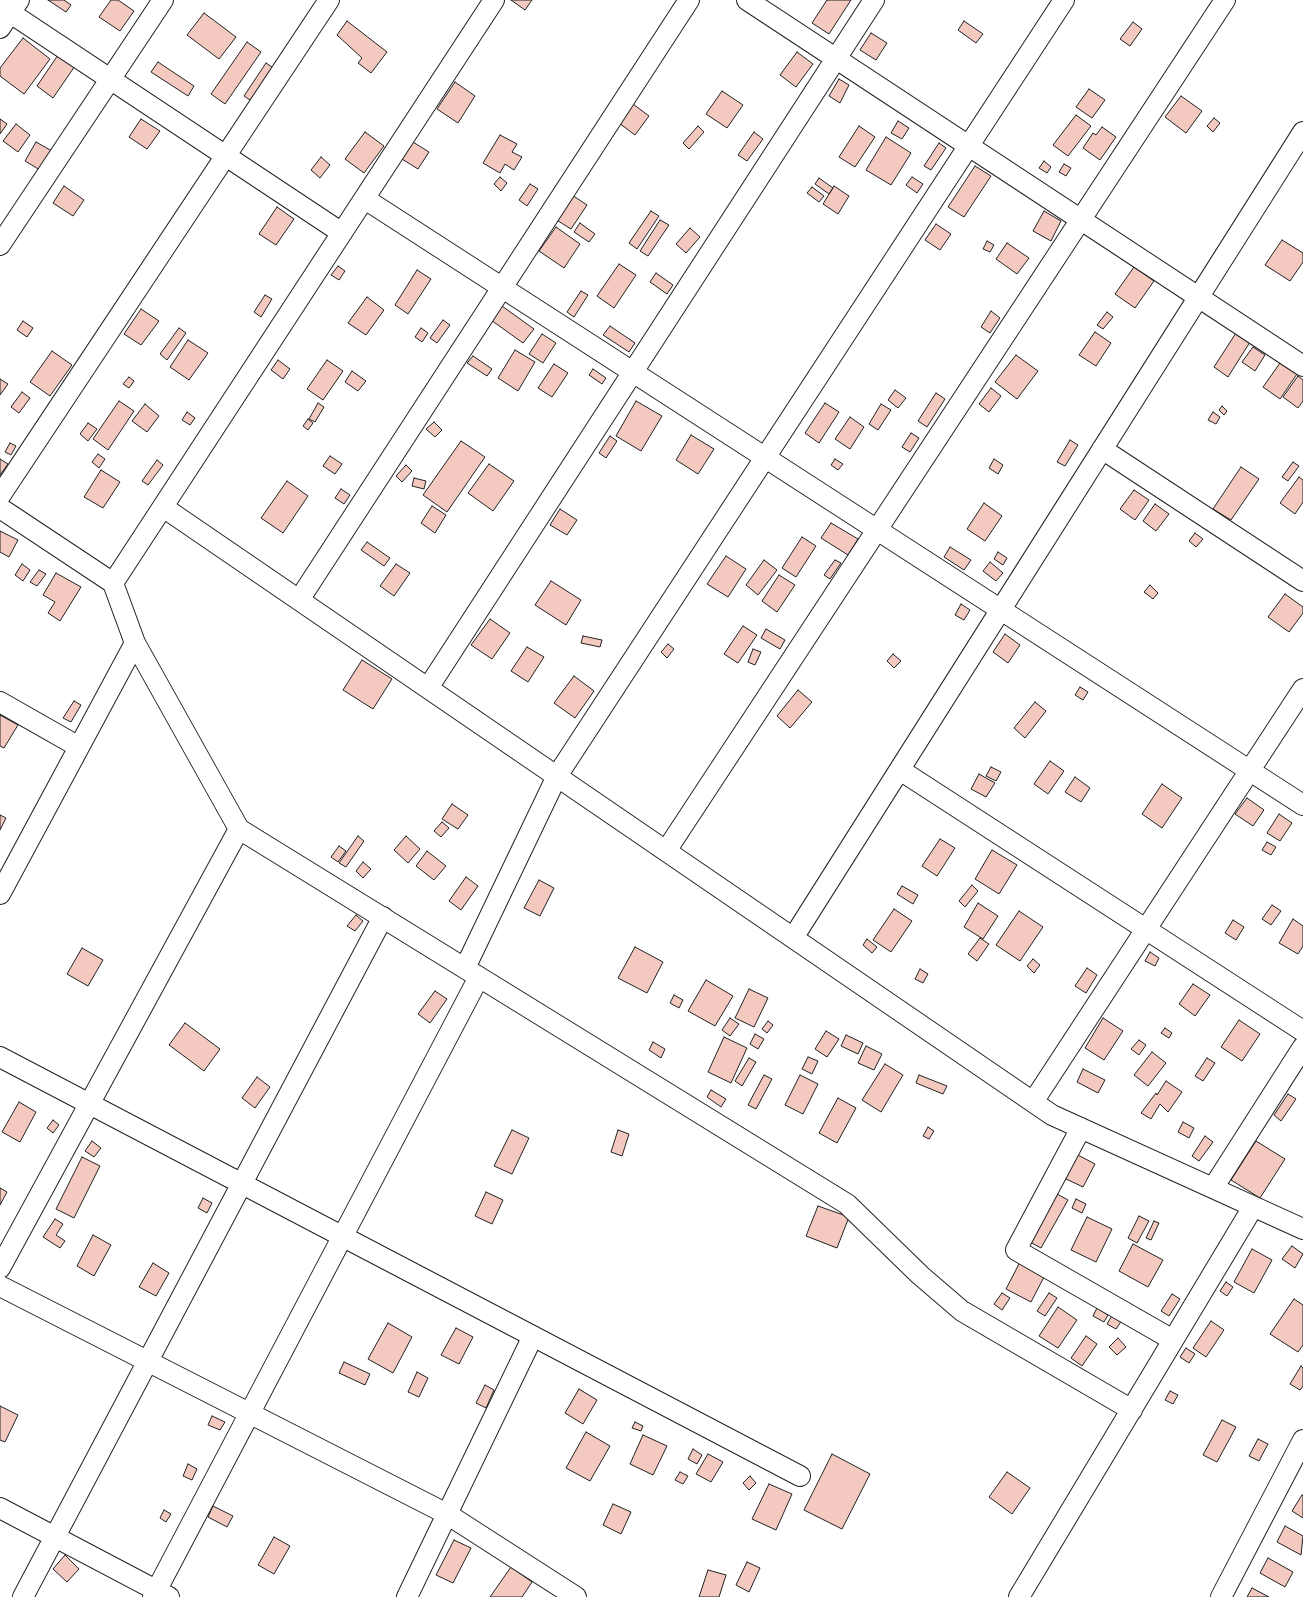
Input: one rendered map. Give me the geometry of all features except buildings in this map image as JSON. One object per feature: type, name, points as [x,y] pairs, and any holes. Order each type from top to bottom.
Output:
[{"type":"street","points":[[0,245],[163,0]]},
{"type":"street","points":[[0,496],[330,0]]},
{"type":"street","points":[[113,583],[494,0]]},
{"type":"street","points":[[299,600],[689,0]]},
{"type":"street","points":[[747,0],[1303,366]]},
{"type":"street","points":[[428,688],[874,0]]},
{"type":"street","points":[[0,1508],[159,1595],[249,1413],[342,1236],[472,972],[557,776],[1064,0]]},
{"type":"street","points":[[666,851],[1225,0]]},
{"type":"street","points":[[7,12],[342,233]]},
{"type":"street","points":[[793,938],[1302,135]]},
{"type":"street","points":[[364,199],[1303,805]]},
{"type":"street","points":[[1102,449],[1303,581]]},
{"type":"street","points":[[163,507],[1052,1115],[1303,1230]]},
{"type":"street","points":[[0,508],[113,583],[135,643],[239,829],[846,1204],[920,1275],[962,1311],[1132,1410]]},
{"type":"street","points":[[0,894],[135,643]]},
{"type":"street","points":[[1033,1102],[1303,689]]},
{"type":"street","points":[[0,702],[79,747]]},
{"type":"street","points":[[900,770],[1303,1031]]},
{"type":"street","points":[[0,1268],[239,829]]},
{"type":"street","points":[[23,1597],[383,918]]},
{"type":"street","points":[[1213,1188],[1303,1047]]},
{"type":"street","points":[[0,1057],[800,1476]]},
{"type":"street","points":[[1081,1128],[1016,1250],[1173,1340]]},
{"type":"street","points":[[1019,1597],[1253,1207]]},
{"type":"street","points":[[0,1286],[447,1514],[576,1597]]},
{"type":"street","points":[[407,1597],[533,1336]]},
{"type":"street","points":[[1221,1597],[1303,1440]]}]
